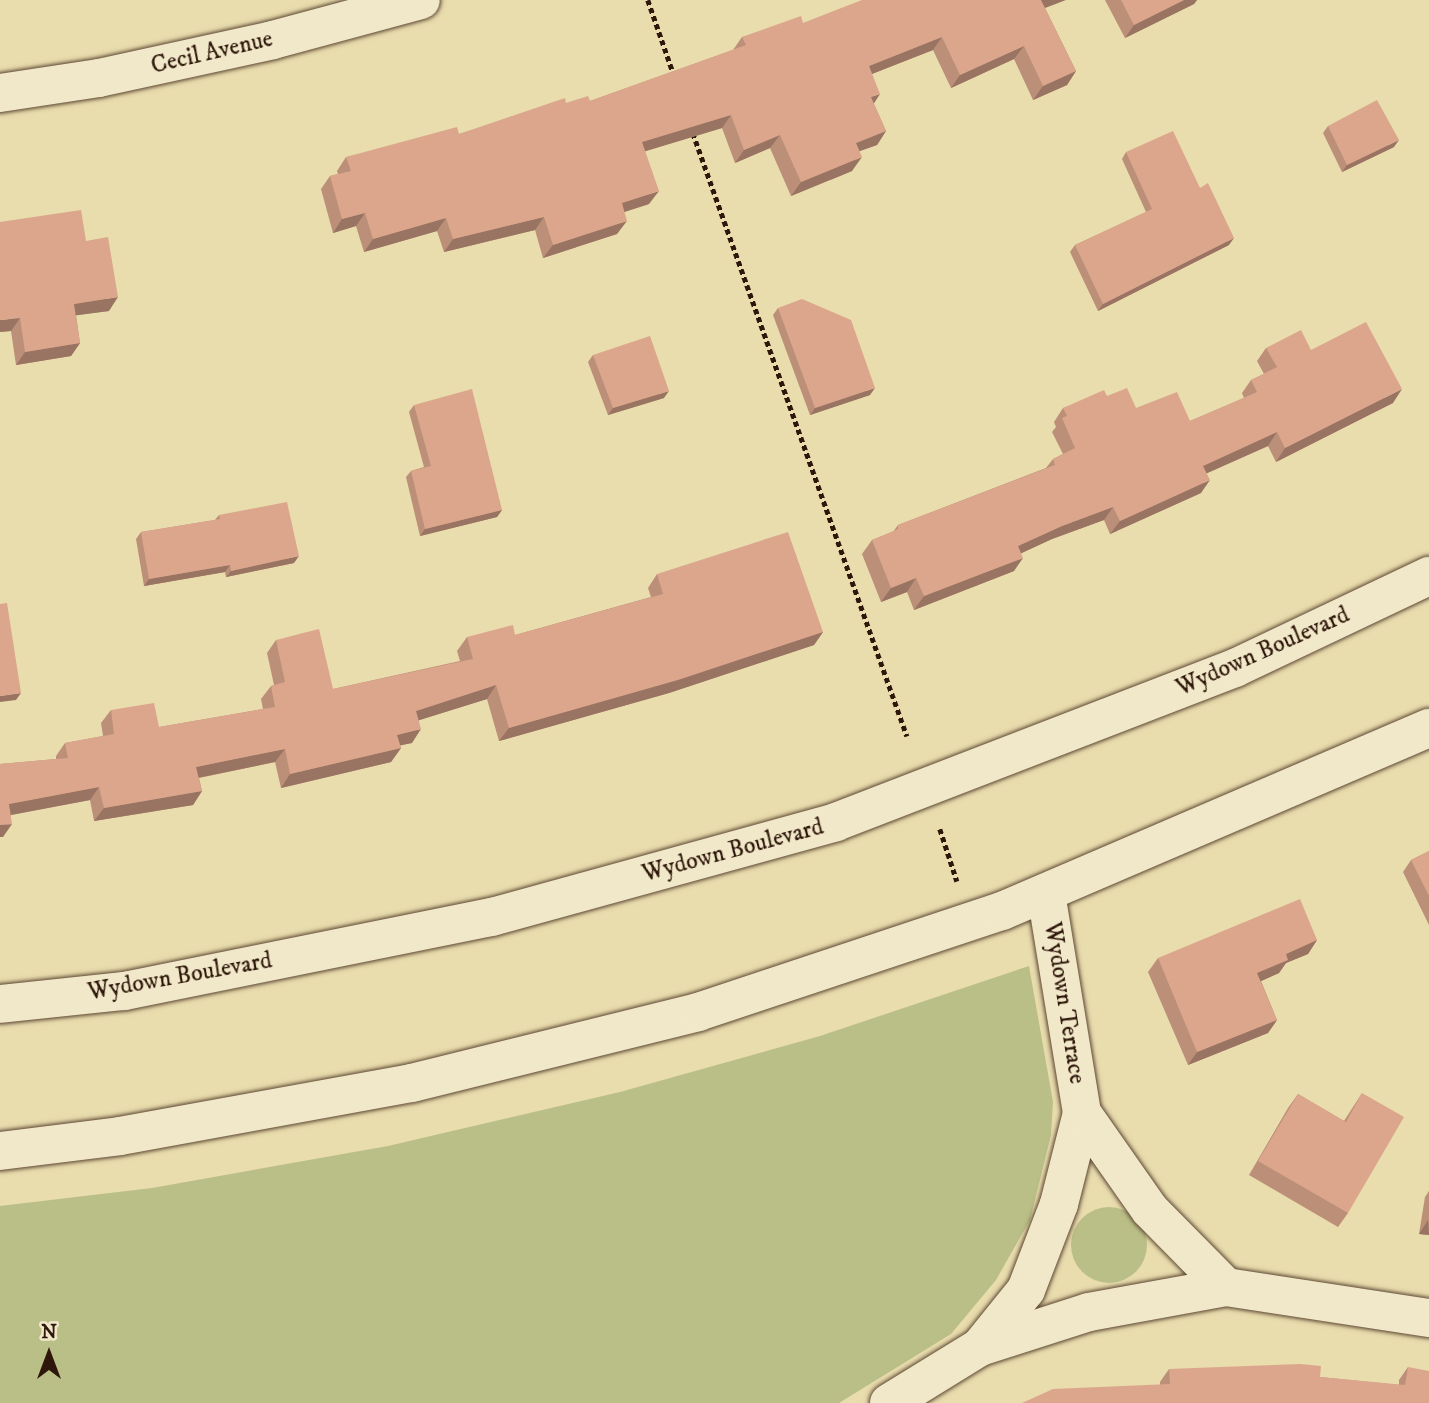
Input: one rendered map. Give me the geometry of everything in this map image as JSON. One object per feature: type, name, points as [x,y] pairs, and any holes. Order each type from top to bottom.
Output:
[{"type":"street","name":"Cecil Avenue","points":[[0,93],[99,78],[273,40],[421,0]]},
{"type":"street","name":"Wydown Boulevard","points":[[0,1004],[124,991],[492,917],[836,822],[1235,668],[1429,576]]},
{"type":"street","points":[[0,1151],[120,1136],[425,1080],[698,1012],[958,928],[1046,894],[1429,728]]},
{"type":"street","name":"Wydown Terrace","points":[[980,1347],[1026,1290],[1059,1204],[1082,1113],[1046,894]]},
{"type":"street","name":"Wydown Terrace","points":[[1082,1113],[1150,1210],[1226,1287]]},
{"type":"street","name":"Wydown Terrace","points":[[889,1403],[980,1347],[1090,1312],[1226,1287],[1429,1318]]},
{"type":"path","points":[[648,0],[674,78]]},
{"type":"path","points":[[692,130],[907,736]]},
{"type":"path","points":[[938,825],[959,888]]},
{"type":"green space","points":[[1029,966],[1053,1102],[1051,1135],[1030,1220],[996,1280],[951,1334],[839,1403],[0,1403],[0,1206],[152,1188],[388,1146],[620,1092],[820,1036]]},
{"type":"green space","points":[[1109,1207],[1124,1210],[1136,1218],[1144,1230],[1147,1245],[1144,1260],[1136,1272],[1124,1280],[1109,1283],[1094,1280],[1082,1272],[1074,1260],[1071,1245],[1074,1230],[1082,1218],[1094,1210]]},
{"type":"building","points":[[862,0],[1041,0],[1076,71],[1043,86],[1024,46],[960,75],[942,37],[869,66],[880,94],[871,97],[886,131],[856,143],[862,157],[801,182],[780,135],[744,150],[731,115],[642,142],[659,191],[622,203],[627,221],[553,245],[544,217],[453,239],[446,218],[373,239],[365,213],[342,219],[330,176],[351,171],[346,157],[457,127],[459,134],[565,98],[566,103],[588,96],[590,101],[746,45],[742,37],[801,16],[803,23]]},
{"type":"building","points":[[1121,0],[1184,0],[1134,25]]},
{"type":"building","points":[[1377,100],[1399,140],[1347,165],[1328,126]]},
{"type":"building","points":[[1173,131],[1200,188],[1208,183],[1234,238],[1103,304],[1075,245],[1152,209],[1126,152]]},
{"type":"building","points":[[81,210],[86,241],[108,237],[118,297],[74,304],[80,343],[25,352],[20,318],[0,320],[0,222]]},
{"type":"building","points":[[802,299],[851,320],[875,388],[815,408],[778,308]]},
{"type":"building","points":[[1366,322],[1402,389],[1285,448],[1277,432],[1203,466],[1210,480],[1120,521],[1113,507],[1062,526],[1018,546],[1023,558],[924,596],[916,578],[891,588],[872,540],[898,529],[898,525],[1055,465],[1053,459],[1075,448],[1062,418],[1067,416],[1063,408],[1104,390],[1107,396],[1127,388],[1136,408],[1177,392],[1190,421],[1257,392],[1251,380],[1277,367],[1266,348],[1301,330],[1311,350]]},
{"type":"building","points":[[650,336],[669,391],[613,408],[593,355]]},
{"type":"building","points":[[472,389],[502,510],[425,529],[411,471],[431,466],[414,405]]},
{"type":"building","points":[[287,502],[299,556],[231,571],[230,565],[149,579],[141,532],[220,519],[219,515]]},
{"type":"building","points":[[788,532],[823,632],[678,680],[509,728],[496,685],[416,711],[421,729],[397,735],[401,748],[290,774],[285,749],[196,767],[202,791],[104,808],[99,787],[9,804],[12,824],[0,825],[0,764],[68,758],[65,743],[114,734],[111,710],[154,703],[159,727],[275,707],[271,686],[285,682],[276,640],[319,629],[333,689],[473,659],[467,637],[513,625],[515,635],[663,594],[657,574]]},
{"type":"building","points":[[7,603],[21,693],[0,696],[0,604]]},
{"type":"building","points":[[1429,851],[1429,896],[1411,860]]},
{"type":"building","points":[[1300,899],[1317,940],[1286,954],[1288,960],[1257,973],[1277,1020],[1197,1052],[1158,958]]},
{"type":"building","points":[[1362,1093],[1404,1117],[1348,1213],[1258,1161],[1298,1094],[1346,1122]]},
{"type":"building","points":[[1300,1364],[1321,1366],[1320,1377],[1405,1385],[1408,1367],[1429,1371],[1429,1403],[1022,1403],[1053,1389],[1170,1384],[1169,1369]]}]
